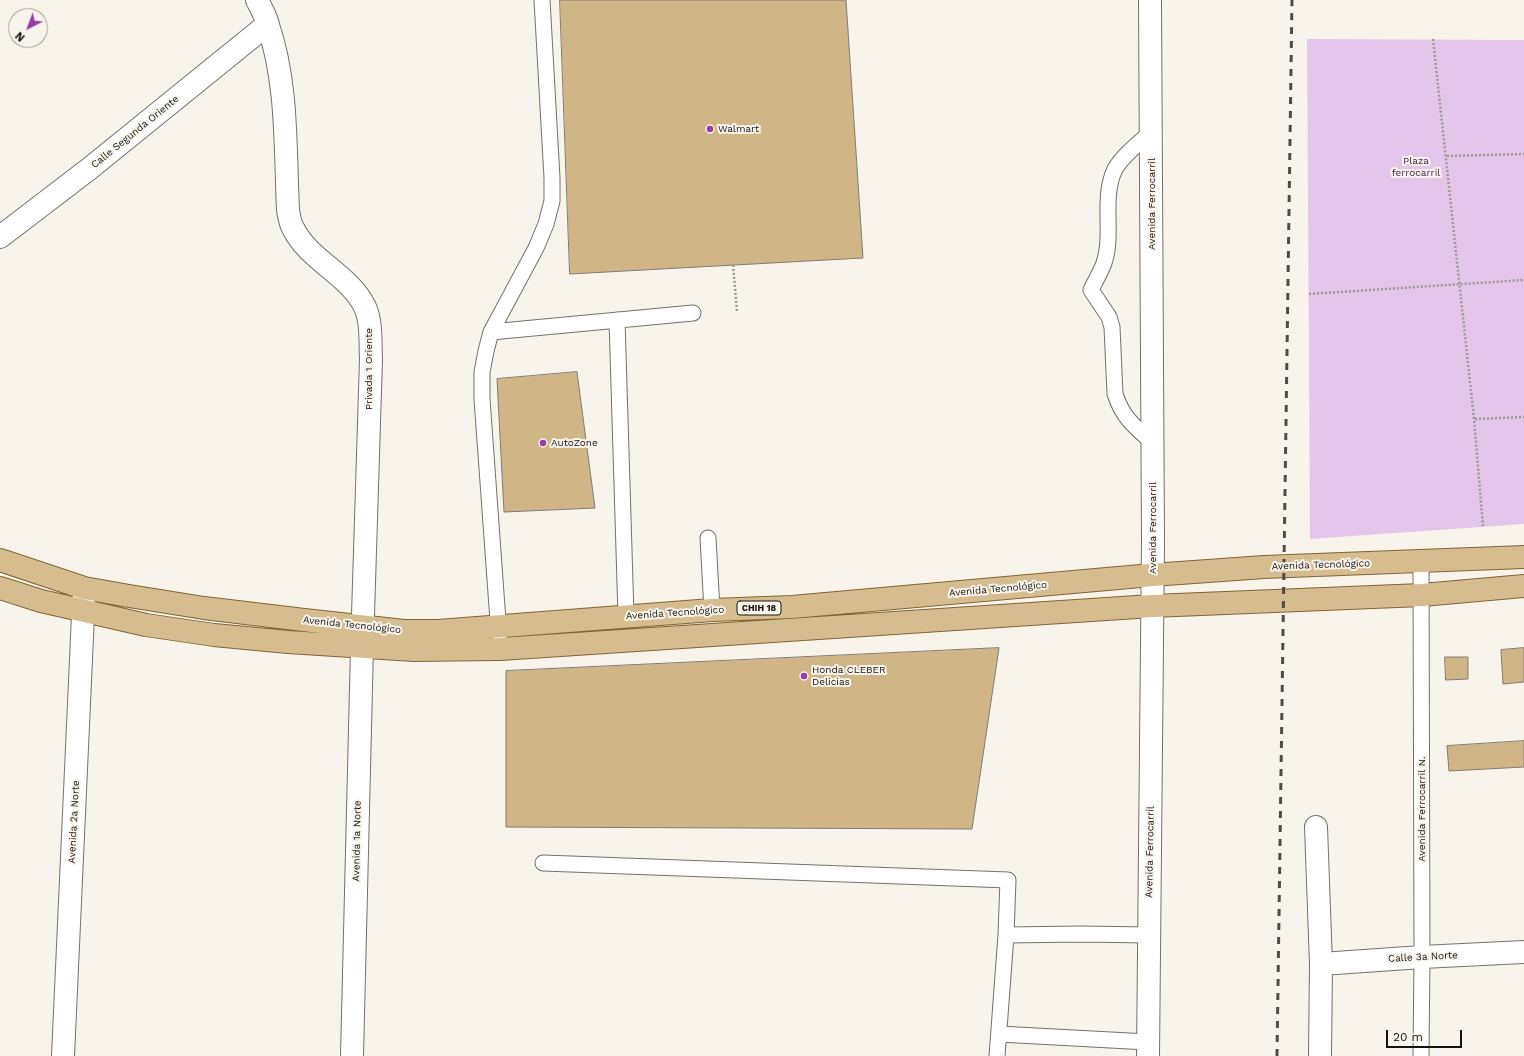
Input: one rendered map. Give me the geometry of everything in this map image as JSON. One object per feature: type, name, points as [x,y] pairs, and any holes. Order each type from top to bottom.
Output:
[{"type":"main road","name":"Avenida Tecnológico","points":[[0,588],[41,601],[84,612],[146,625],[214,635],[288,642],[362,637],[404,630],[438,631],[712,610],[792,607],[1152,575],[1283,566],[1524,557]]},
{"type":"main road","name":"Avenida Tecnológico","points":[[0,560],[84,588],[362,637],[414,650],[500,649],[1152,606],[1422,595],[1524,586]]},
{"type":"street","name":"Privada 1 Oriente","points":[[257,0],[268,24],[279,64],[283,100],[288,210],[292,227],[300,240],[312,254],[351,288],[365,307],[370,326],[371,359],[362,637]]},
{"type":"street","name":"Avenida Ferrocarril","points":[[1148,1049],[1153,443],[1150,0]]},
{"type":"street","name":"Calle Segunda Oriente","points":[[0,238],[89,169],[268,24]]},
{"type":"street","name":"Avenida 2a Norte","points":[[63,1056],[84,588]]},
{"type":"street","name":"Avenida 1a Norte","points":[[352,1056],[362,637]]},
{"type":"street","points":[[1316,827],[1321,964],[1320,1056]]},
{"type":"street","name":"Calle 3a Norte","points":[[1321,964],[1524,952]]},
{"type":"lane","points":[[500,649],[482,399],[482,372],[491,332],[536,248],[546,224],[552,201],[542,0]]},
{"type":"lane","points":[[1151,132],[1124,158],[1116,168],[1111,180],[1105,262],[1091,290],[1104,308],[1111,322],[1115,394],[1118,404],[1131,424],[1153,443]]},
{"type":"lane","points":[[491,332],[693,313]]},
{"type":"lane","points":[[617,320],[626,616]]},
{"type":"lane","points":[[708,538],[712,610]]},
{"type":"lane","name":"Avenida Ferrocarril N.","points":[[1421,562],[1421,1056]]},
{"type":"lane","points":[[543,863],[1008,880],[1006,935],[997,1056]]},
{"type":"lane","points":[[1006,935],[1149,935]]},
{"type":"lane","points":[[999,1034],[1148,1049]]},
{"type":"path","points":[[1433,39],[1474,419],[1483,526]]},
{"type":"path","points":[[1446,156],[1524,154]]},
{"type":"path","points":[[732,265],[737,311]]},
{"type":"path","points":[[1309,294],[1524,280]]},
{"type":"path","points":[[1474,419],[1524,417]]},
{"type":"green space","name":"Plaza ferrocarril","points":[[1307,39],[1524,40],[1524,524],[1310,539]]},
{"type":"building","name":"Walmart","points":[[560,0],[846,0],[863,258],[570,274]]},
{"type":"building","name":"AutoZone","points":[[577,372],[595,508],[504,512],[497,379]]},
{"type":"building","points":[[999,648],[972,829],[506,827],[506,671]]},
{"type":"building","points":[[1524,648],[1524,682],[1503,684],[1501,650]]},
{"type":"building","points":[[1445,657],[1468,657],[1468,679],[1446,680]]},
{"type":"building","points":[[1524,741],[1524,767],[1449,771],[1447,746]]},
{"type":"railway","points":[[1277,1056],[1292,0]]},
{"type":"place","name":"Walmart","points":[[710,129]]},
{"type":"place","name":"AutoZone","points":[[543,443]]},
{"type":"place","name":"Honda CLEBER Delicias","points":[[804,676]]}]
